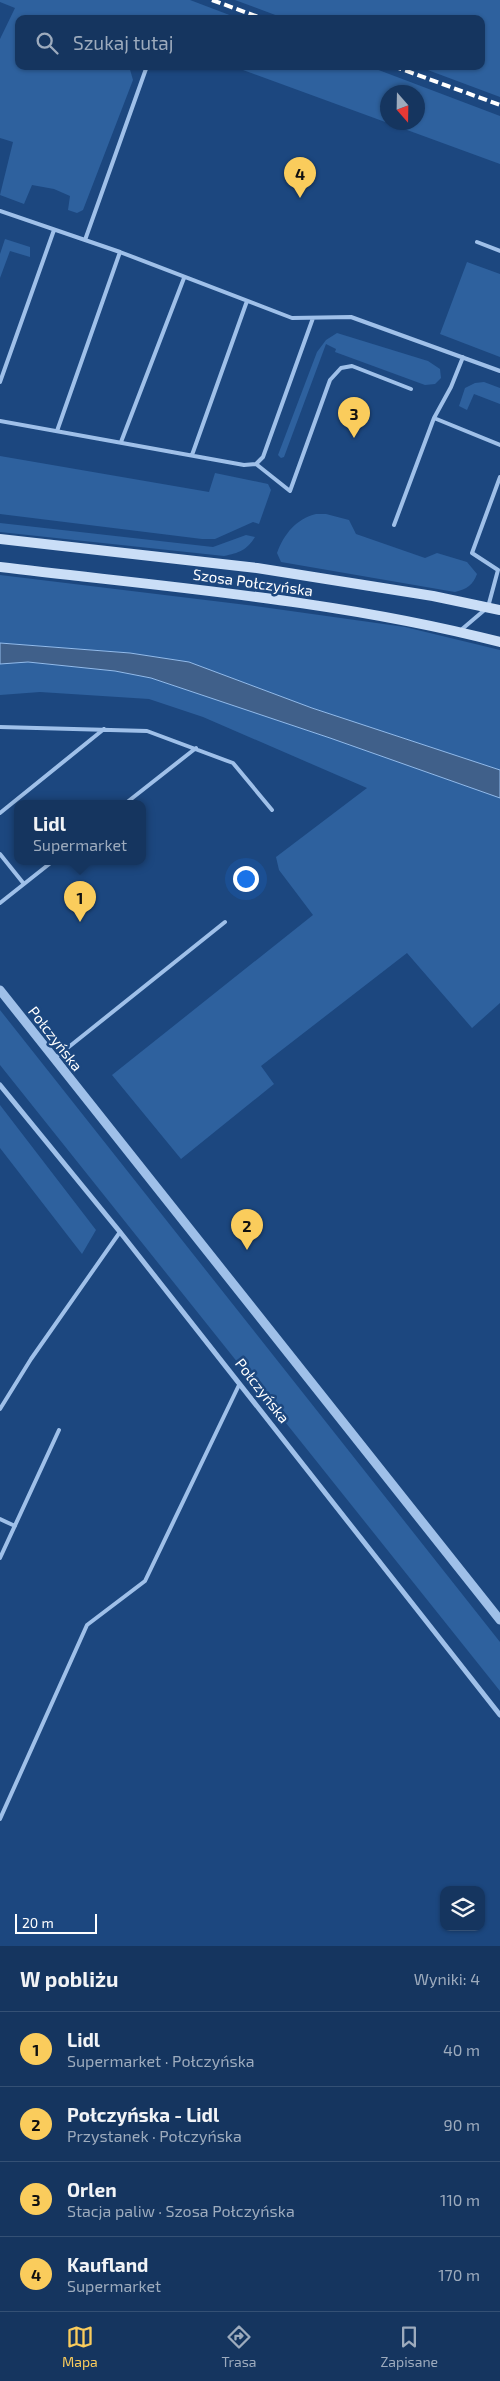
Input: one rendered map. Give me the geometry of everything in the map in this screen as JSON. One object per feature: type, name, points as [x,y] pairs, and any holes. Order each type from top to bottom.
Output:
[{"type":"main road","name":"Szosa Połczyńska","points":[[0,539],[257,568],[414,592],[500,610]]},
{"type":"main road","name":"Szosa Połczyńska","points":[[0,567],[255,597],[390,618],[500,642]]},
{"type":"street","name":"Połczyńska","points":[[0,990],[500,1620]]},
{"type":"street","name":"Połczyńska","points":[[0,1085],[120,1232],[500,1715]]},
{"type":"lane","points":[[85,240],[146,70]]},
{"type":"lane","points":[[0,211],[120,252],[292,318],[351,317],[500,371]]},
{"type":"lane","points":[[0,382],[54,230]]},
{"type":"lane","points":[[477,242],[500,251]]},
{"type":"lane","points":[[57,431],[120,252]]},
{"type":"lane","points":[[121,442],[184,278]]},
{"type":"lane","points":[[192,455],[247,301]]},
{"type":"lane","points":[[0,420],[244,465],[256,464],[263,457],[313,318]]},
{"type":"lane","points":[[394,525],[434,418],[451,386],[463,357]]},
{"type":"lane","points":[[256,464],[290,491],[330,380],[341,368],[352,366],[411,389]]},
{"type":"lane","points":[[434,418],[500,445]]},
{"type":"lane","points":[[459,632],[488,607],[499,568],[472,553],[500,477]]},
{"type":"lane","points":[[0,727],[147,731],[233,763],[272,810]]},
{"type":"lane","points":[[16,800],[104,730]]},
{"type":"lane","points":[[130,800],[196,748]]},
{"type":"lane","points":[[0,813],[14,802]]},
{"type":"lane","points":[[0,854],[24,884]]},
{"type":"lane","points":[[0,902],[48,865]]},
{"type":"lane","points":[[53,1059],[225,922]]},
{"type":"lane","points":[[0,1409],[31,1359],[120,1232]]},
{"type":"lane","points":[[0,1819],[87,1625],[145,1581],[239,1385]]},
{"type":"lane","points":[[0,1558],[59,1430]]},
{"type":"lane","points":[[0,1519],[15,1526]]},
{"type":"shaded area","points":[[0,0],[190,0],[229,15],[15,15],[15,70],[130,70],[133,80],[83,210],[77,213],[68,210],[70,196],[54,189],[32,185],[24,204],[0,195],[13,142],[0,138],[0,39],[15,8],[0,2]]},
{"type":"shaded area","points":[[235,0],[500,0],[500,97],[428,70],[485,70],[485,15],[275,15]]},
{"type":"shaded area","points":[[243,70],[379,70],[418,85],[380,85],[380,120]]},
{"type":"shaded area","points":[[425,88],[500,116],[500,164],[407,130],[425,130]]},
{"type":"shaded area","points":[[5,239],[30,247],[30,257],[10,251],[0,278],[0,254]]},
{"type":"shaded area","points":[[467,262],[500,274],[500,357],[440,334]]},
{"type":"shaded area","points":[[337,333],[428,361],[440,369],[441,378],[435,384],[425,385],[335,352],[336,349],[326,344],[284,457],[281,458],[278,455],[317,352],[326,340]]},
{"type":"shaded area","points":[[484,382],[500,388],[500,404],[474,394],[467,410],[459,406],[465,388],[475,383]]},
{"type":"shaded area","points":[[0,456],[209,492],[215,473],[268,484],[271,490],[259,524],[253,522],[215,539],[202,539],[0,514]]},
{"type":"shaded area","points":[[316,514],[326,514],[349,520],[356,534],[425,558],[437,553],[467,562],[477,574],[469,586],[455,592],[281,562],[277,553],[287,534],[302,520]]},
{"type":"shaded area","points":[[0,523],[213,547],[246,535],[255,537],[242,550],[224,556],[0,532]]},
{"type":"shaded area","points":[[0,575],[255,606],[405,627],[500,650],[500,770],[312,708],[189,662],[130,653],[0,643]]},
{"type":"shaded area","points":[[0,643],[130,653],[189,662],[312,708],[500,770],[500,798],[151,678],[115,671],[28,662],[0,664]]},
{"type":"shaded area","points":[[28,662],[115,671],[151,678],[500,798],[500,1003],[472,1028],[407,953],[261,1066],[274,1084],[181,1159],[112,1075],[313,915],[279,870],[276,857],[367,788],[203,717],[149,699],[40,692],[0,695],[0,664]]},
{"type":"shaded area","points":[[0,1010],[500,1642],[500,1691],[0,1065]]},
{"type":"shaded area","points":[[0,1105],[96,1230],[82,1254],[0,1148]]},
{"type":"railway","points":[[212,0],[253,15]]},
{"type":"railway","points":[[404,70],[500,105]]},
{"type":"place","name":"Kaufland","points":[[300,198]]},
{"type":"place","name":"Orlen","points":[[354,438]]},
{"type":"place","name":"Lidl","points":[[80,922]]},
{"type":"place","name":"Połczyńska - Lidl","points":[[247,1250]]}]
